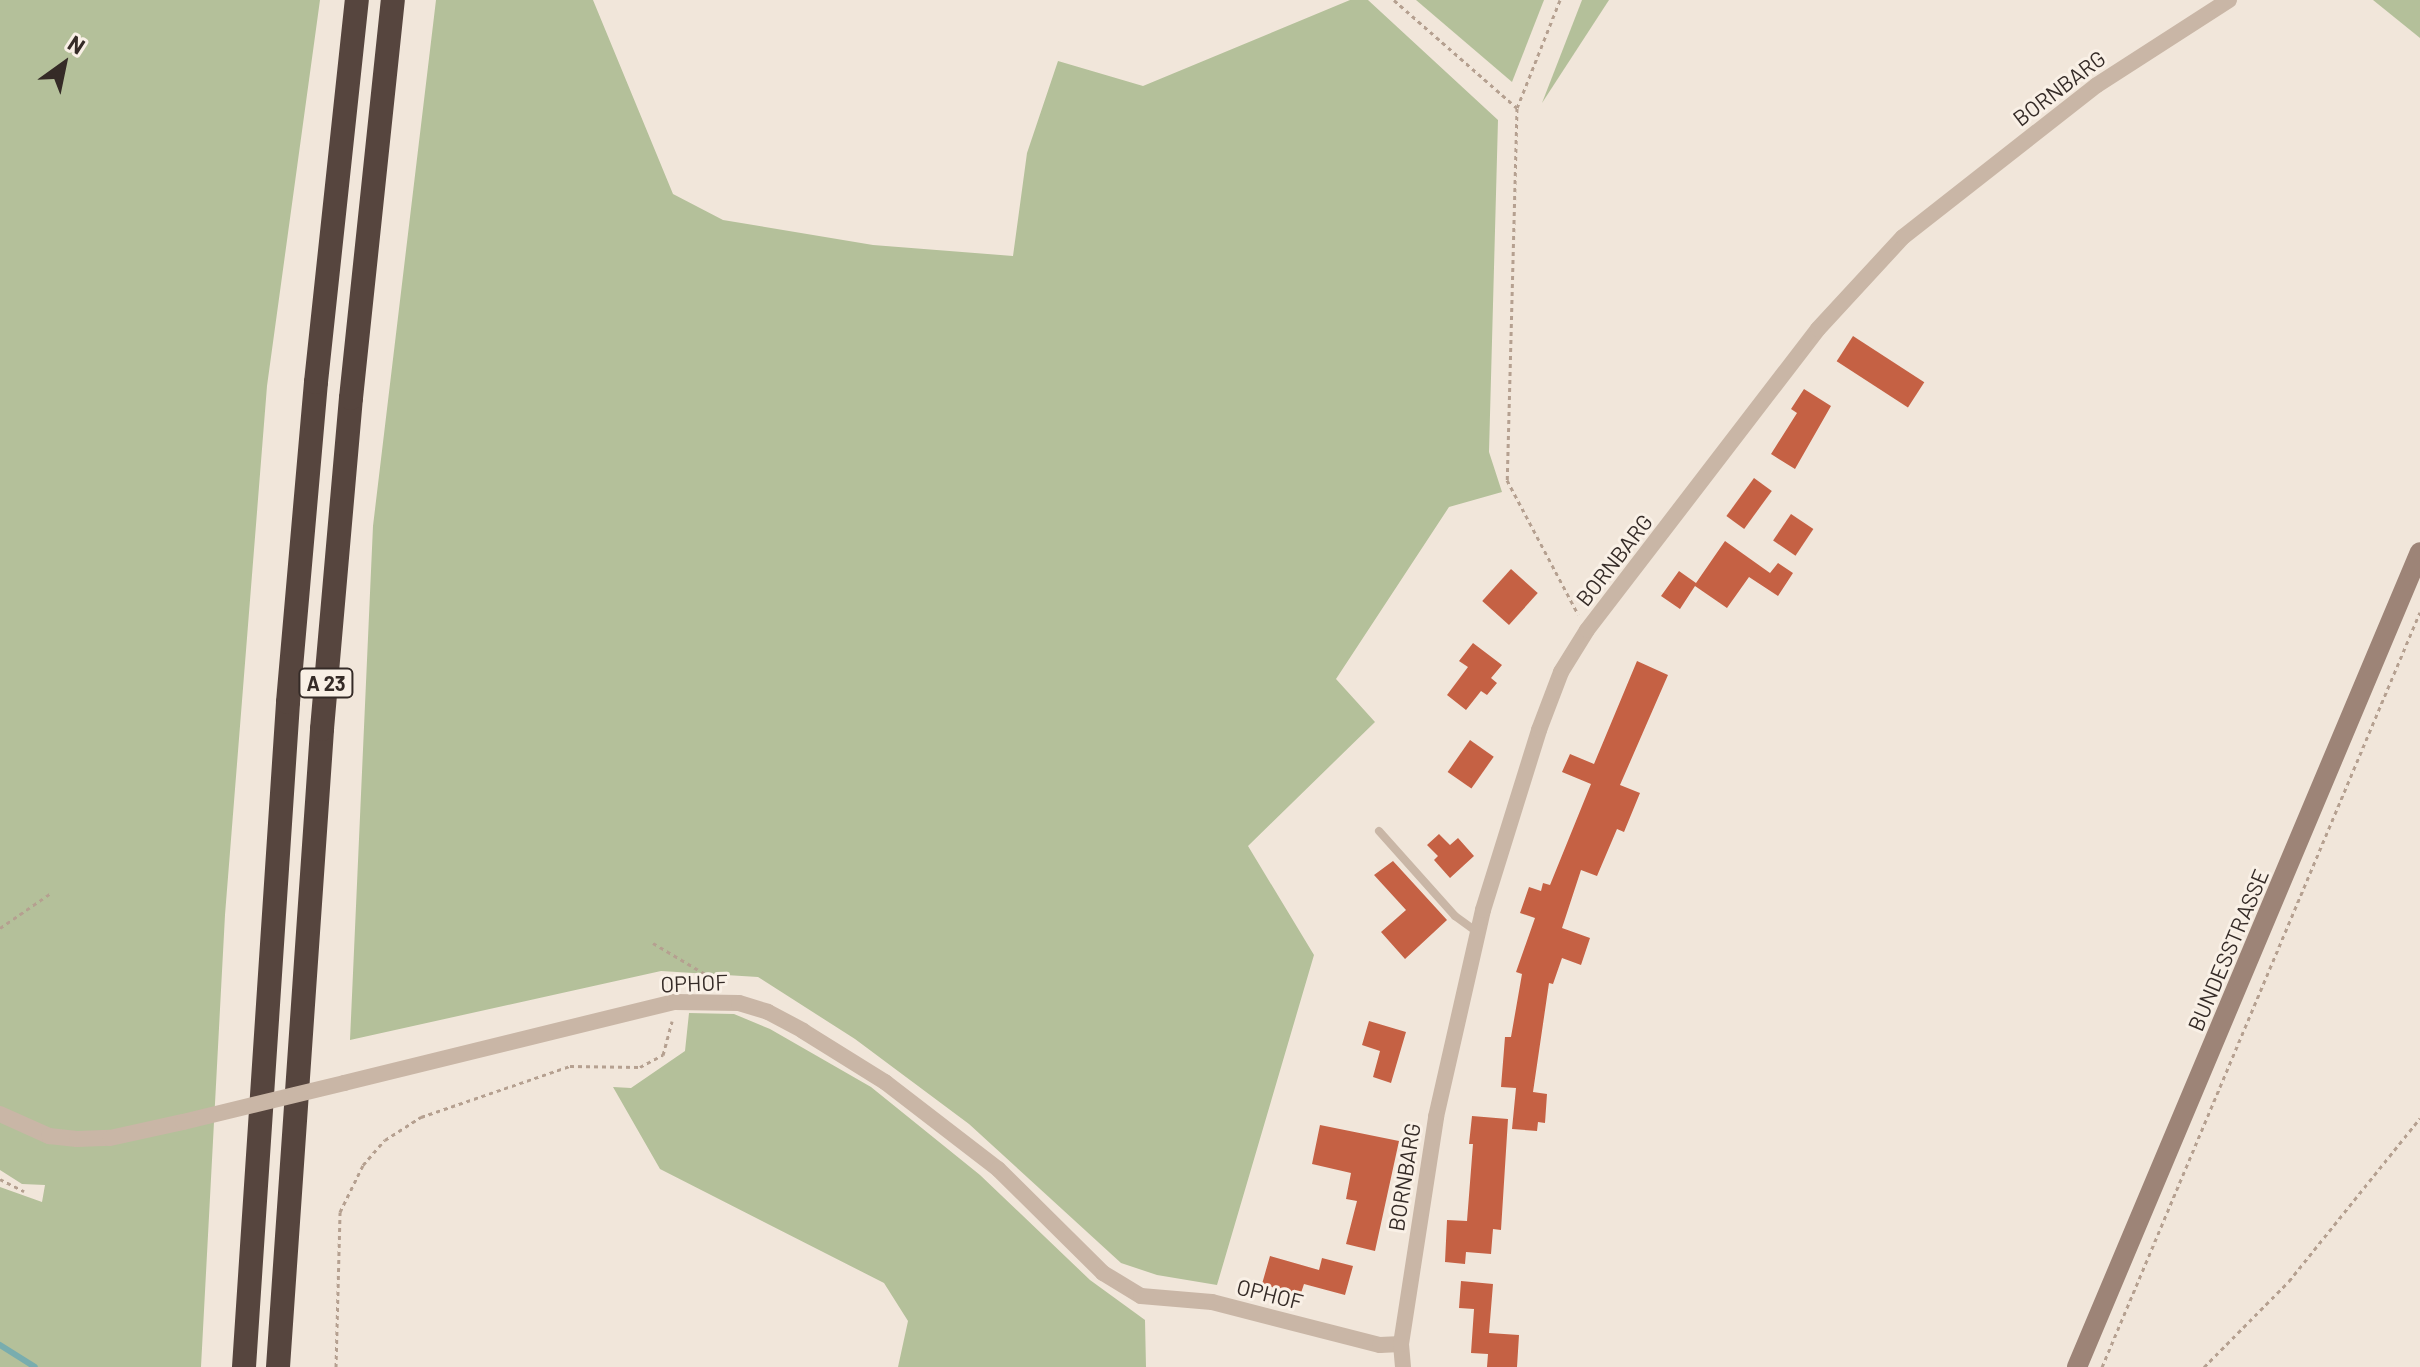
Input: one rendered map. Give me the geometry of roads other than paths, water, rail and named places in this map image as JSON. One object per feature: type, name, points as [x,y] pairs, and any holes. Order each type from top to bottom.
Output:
[{"type":"highway","name":"A 23","points":[[244,1367],[289,687],[316,382],[357,0]]},
{"type":"highway","name":"A 23","points":[[278,1367],[323,714],[351,398],[393,0]]},
{"type":"street","name":"BORNBARG","points":[[1403,1367],[1401,1344],[1436,1117],[1478,933],[1539,730],[1561,672],[1587,630],[1818,329],[1903,237],[2097,85],[2229,0]]},
{"type":"street","name":"BUNDESSTRASSE","points":[[2077,1367],[2420,552]]},
{"type":"street","name":"OPHOF","points":[[0,1114],[49,1136],[110,1138],[675,1002],[739,1003],[768,1012],[873,1074],[998,1169],[1103,1273],[1141,1296],[1212,1302],[1380,1345],[1401,1344]]},
{"type":"lane","points":[[1379,831],[1461,923],[1478,933]]},
{"type":"waterway","points":[[0,1345],[35,1367]]}]
